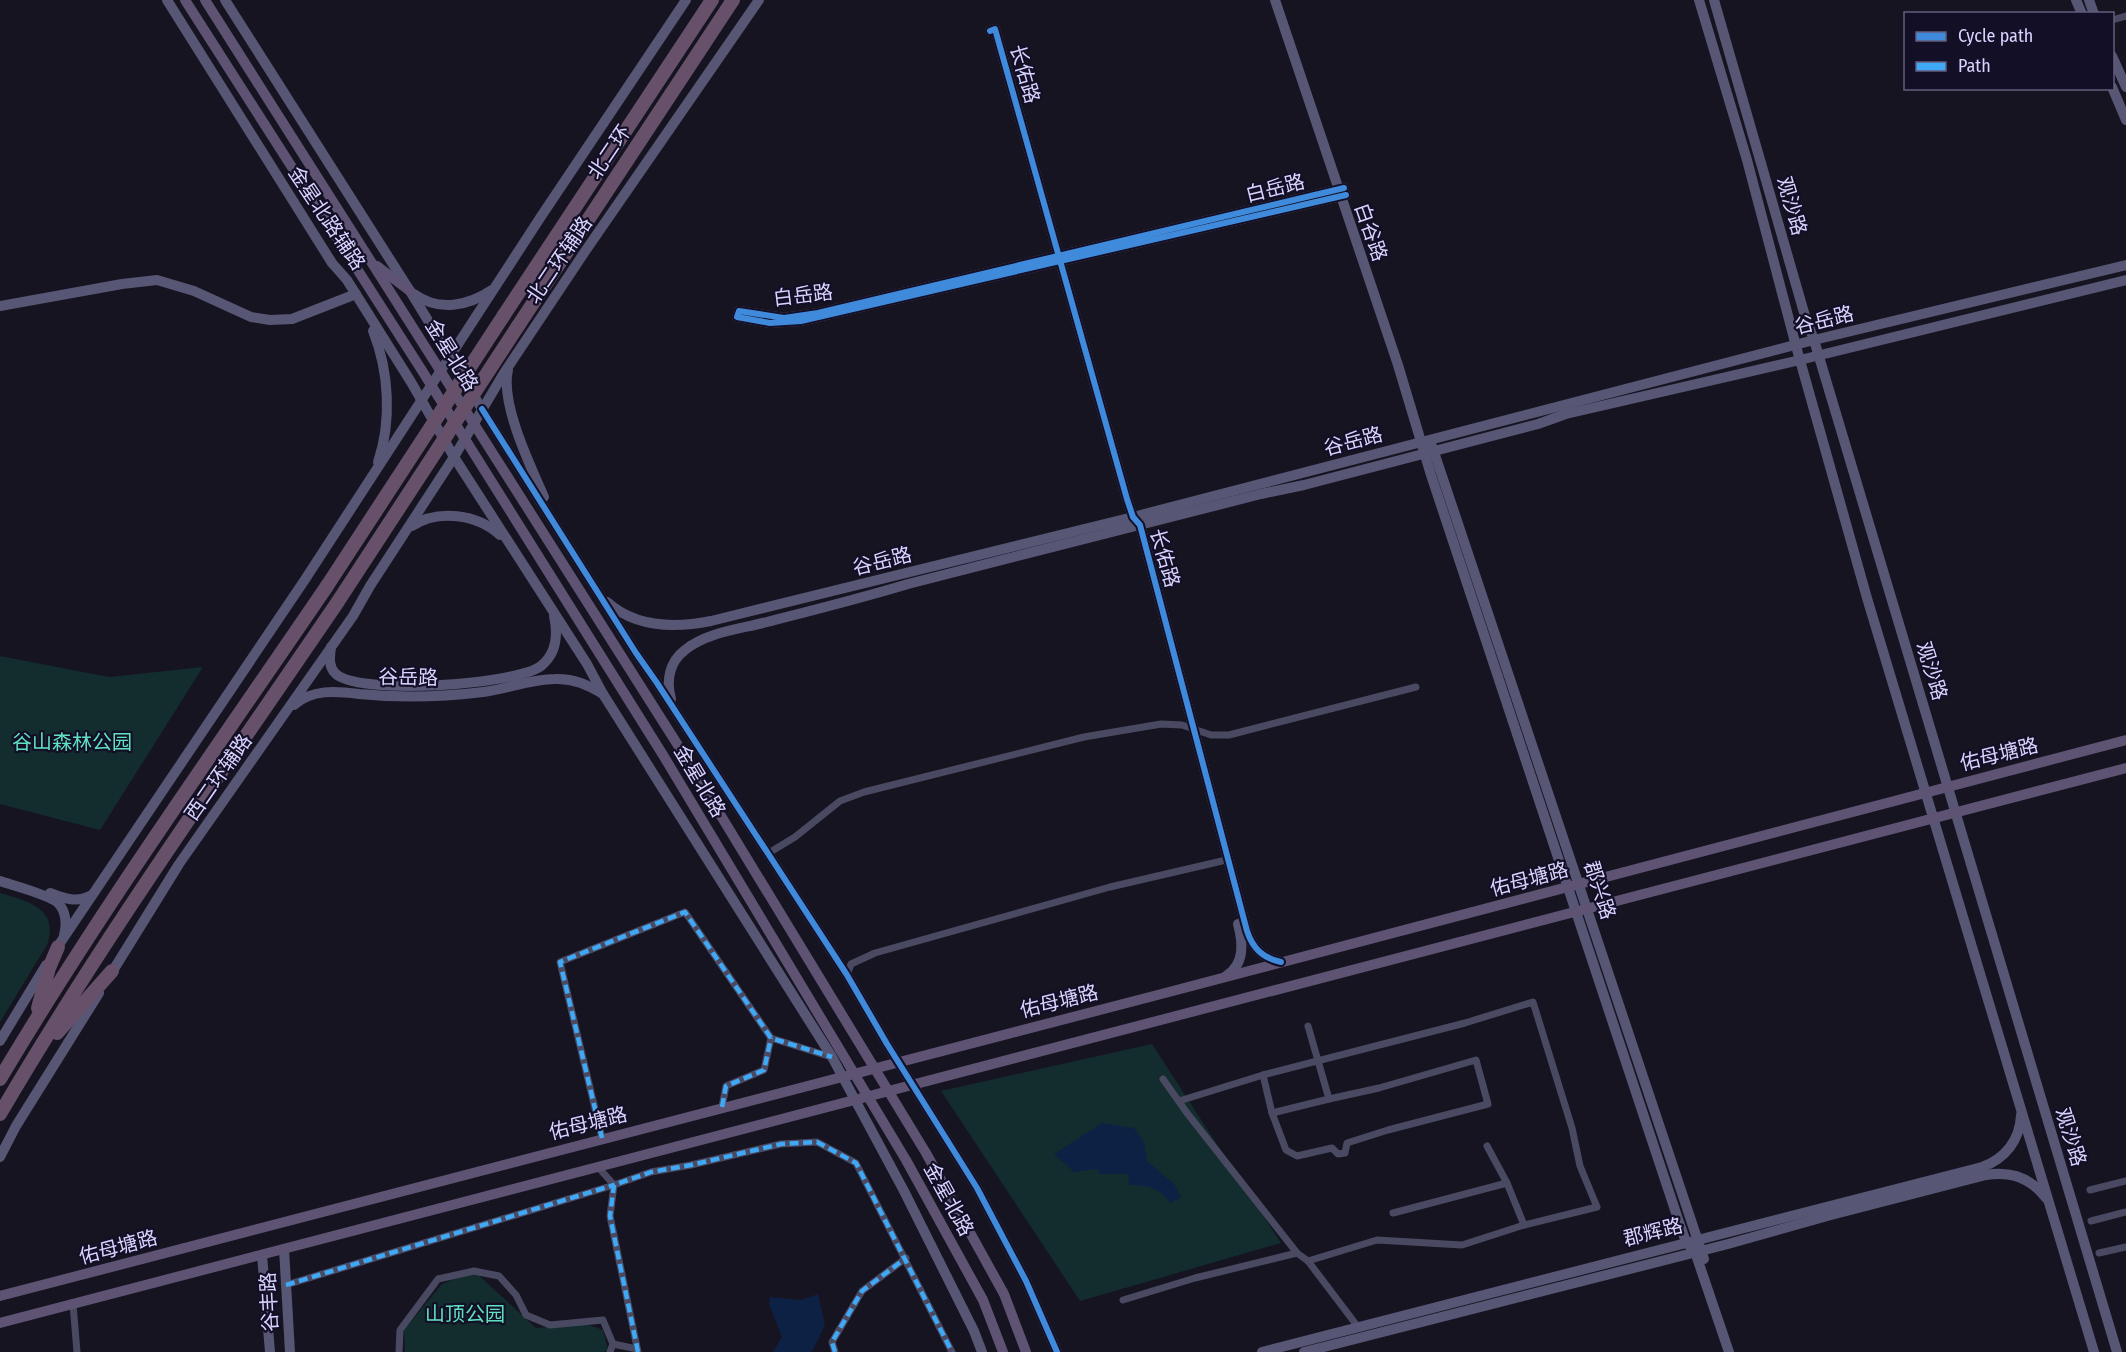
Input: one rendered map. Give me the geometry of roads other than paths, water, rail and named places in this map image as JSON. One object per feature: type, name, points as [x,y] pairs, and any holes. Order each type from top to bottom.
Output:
[{"type":"highway","name":"北二环","points":[[35,1020],[128,878],[327,586],[712,0]]},
{"type":"highway","name":"北二环","points":[[28,1066],[136,898],[337,603],[733,0]]},
{"type":"highway","points":[[714,28],[744,0]]},
{"type":"highway","points":[[0,1078],[35,1020],[49,968],[60,943]]},
{"type":"highway","points":[[0,1114],[28,1066],[112,971]]},
{"type":"main road","name":"金星北路辅路","points":[[167,0],[332,263],[358,298],[507,541]]},
{"type":"main road","name":"金星北路","points":[[185,0],[663,755],[906,1160],[983,1300],[1003,1352]]},
{"type":"main road","name":"金星北路","points":[[205,0],[681,750],[889,1092],[926,1153],[1004,1294],[1026,1352]]},
{"type":"main road","name":"金星北路辅路","points":[[225,0],[451,356],[558,530]]},
{"type":"main road","name":"北二环辅路","points":[[441,371],[686,0]]},
{"type":"main road","name":"北二环辅路","points":[[473,423],[586,250],[759,0]]},
{"type":"main road","name":"白谷路","points":[[1275,0],[1342,192]]},
{"type":"main road","name":"白谷路","points":[[1280,0],[1425,441]]},
{"type":"main road","name":"观沙路","points":[[1699,0],[1747,160],[1796,346],[1867,598],[2094,1352]]},
{"type":"main road","name":"观沙路","points":[[1714,0],[1804,316],[1814,340],[2117,1352]]},
{"type":"main road","name":"长佑路","points":[[1057,259],[995,29],[990,31],[1133,522],[1249,935],[1261,954],[1281,962]]},
{"type":"main road","points":[[2114,60],[2126,87]]},
{"type":"main road","points":[[2113,90],[2126,120]]},
{"type":"main road","name":"白岳路","points":[[1057,259],[809,315],[784,318],[739,311],[737,316],[770,322],[801,321],[1342,192]]},
{"type":"main road","points":[[370,260],[410,291],[431,303],[452,306],[473,300],[494,288]]},
{"type":"main road","name":"谷岳路","points":[[596,590],[612,606],[633,618],[663,625],[689,626],[1133,522],[1425,441],[1814,340],[2126,265]]},
{"type":"main road","points":[[0,306],[157,280],[194,291],[250,316],[270,320],[292,319],[358,298],[381,351],[386,378],[383,439],[373,476]]},
{"type":"main road","points":[[675,711],[668,687],[671,668],[684,650],[707,638],[866,597],[1133,522],[1429,453],[1538,424],[1566,414],[1800,360],[2126,280]]},
{"type":"main road","points":[[509,365],[506,386],[510,408],[532,471],[558,530],[847,975],[992,1215],[1026,1281],[1057,1352]]},
{"type":"main road","name":"西二环辅路","points":[[0,1041],[60,943],[441,371]]},
{"type":"main road","name":"西二环辅路","points":[[0,1157],[16,1126],[179,864],[331,647],[409,528],[473,423]]},
{"type":"main road","name":"郡兴路","points":[[1425,441],[1581,910],[1686,1242],[1698,1251],[1736,1352]]},
{"type":"main road","points":[[409,528],[433,517],[470,518],[488,525],[507,541],[832,1057],[904,1191],[974,1331],[982,1352]]},
{"type":"main road","name":"谷岳路","points":[[331,647],[330,658],[335,674],[343,679],[360,683],[395,686],[482,682],[530,671],[541,666],[555,646],[552,610]]},
{"type":"main road","name":"谷岳路","points":[[287,712],[304,698],[337,691],[394,696],[439,696],[484,692],[556,679],[579,682],[603,694]]},
{"type":"main road","name":"长佑路","points":[[1191,728],[1242,945],[1238,965],[1226,976]]},
{"type":"main road","name":"佑母塘路","points":[[0,1296],[2126,740]]},
{"type":"main road","points":[[0,1323],[2126,768]]},
{"type":"main road","points":[[0,876],[72,900],[93,895]]},
{"type":"main road","points":[[0,881],[49,898],[58,904],[65,917],[66,929],[60,943]]},
{"type":"main road","name":"郡兴路","points":[[1581,910],[1698,1239],[1698,1251],[1729,1352]]},
{"type":"main road","name":"郡辉路","points":[[1262,1352],[1990,1164],[2002,1157],[2012,1145],[2019,1129],[2022,1112]]},
{"type":"main road","name":"郡辉路","points":[[1304,1352],[1994,1174],[2010,1174],[2027,1180],[2039,1189],[2050,1203]]},
{"type":"main road","name":"谷丰路","points":[[284,1249],[290,1352]]},
{"type":"main road","name":"谷丰路","points":[[262,1255],[270,1352]]},
{"type":"street","points":[[767,854],[802,832],[840,801],[864,792],[1084,737],[1161,724],[1191,728],[1211,735],[1229,735],[1416,687]]},
{"type":"street","points":[[847,975],[851,964],[875,953],[1110,887],[1222,861]]},
{"type":"street","points":[[602,1138],[560,962],[686,912],[771,1038],[832,1057]]},
{"type":"street","points":[[1179,1101],[1263,1075],[1465,1023],[1533,1002],[1561,1088],[1580,1166],[1597,1207],[1524,1225],[1462,1245],[1377,1240],[1308,1261]]},
{"type":"street","points":[[1308,1026],[1329,1099]]},
{"type":"street","points":[[722,1107],[726,1086],[764,1070],[771,1038]]},
{"type":"street","points":[[1263,1075],[1272,1113],[1286,1150],[1297,1156],[1332,1148],[1338,1154],[1345,1153],[1347,1143],[1488,1104],[1476,1060],[1379,1088],[1272,1113]]},
{"type":"street","points":[[1163,1079],[1297,1253],[1308,1261],[1358,1327]]},
{"type":"street","points":[[286,1285],[651,1172],[691,1166],[781,1144],[817,1142],[856,1163],[952,1352]]},
{"type":"street","points":[[1487,1146],[1507,1183],[1524,1225]]},
{"type":"street","points":[[399,1352],[400,1330],[438,1279],[474,1271],[499,1276],[516,1295],[526,1315],[550,1325],[603,1320],[611,1348],[638,1351],[610,1215],[614,1185],[598,1167]]},
{"type":"street","points":[[2090,1190],[2126,1181]]},
{"type":"street","points":[[1393,1213],[1507,1183]]},
{"type":"street","points":[[2091,1221],[2126,1212]]},
{"type":"street","points":[[2099,1253],[2126,1247]]},
{"type":"street","points":[[1123,1300],[1195,1278],[1297,1253]]},
{"type":"street","points":[[835,1352],[832,1342],[862,1291],[906,1258]]},
{"type":"street","points":[[73,1304],[77,1352]]},
{"type":"water","points":[[1102,1123],[1134,1128],[1144,1142],[1147,1161],[1174,1184],[1181,1197],[1170,1203],[1157,1190],[1129,1185],[1128,1174],[1100,1174],[1097,1169],[1074,1172],[1054,1154]]},
{"type":"water","points":[[818,1294],[825,1325],[813,1350],[810,1352],[773,1352],[782,1337],[769,1304],[770,1297],[801,1300]]},
{"type":"park label","name":"谷山森林公园","points":[[72,742]]},
{"type":"park label","name":"山顶公园","points":[[465,1314]]}]
